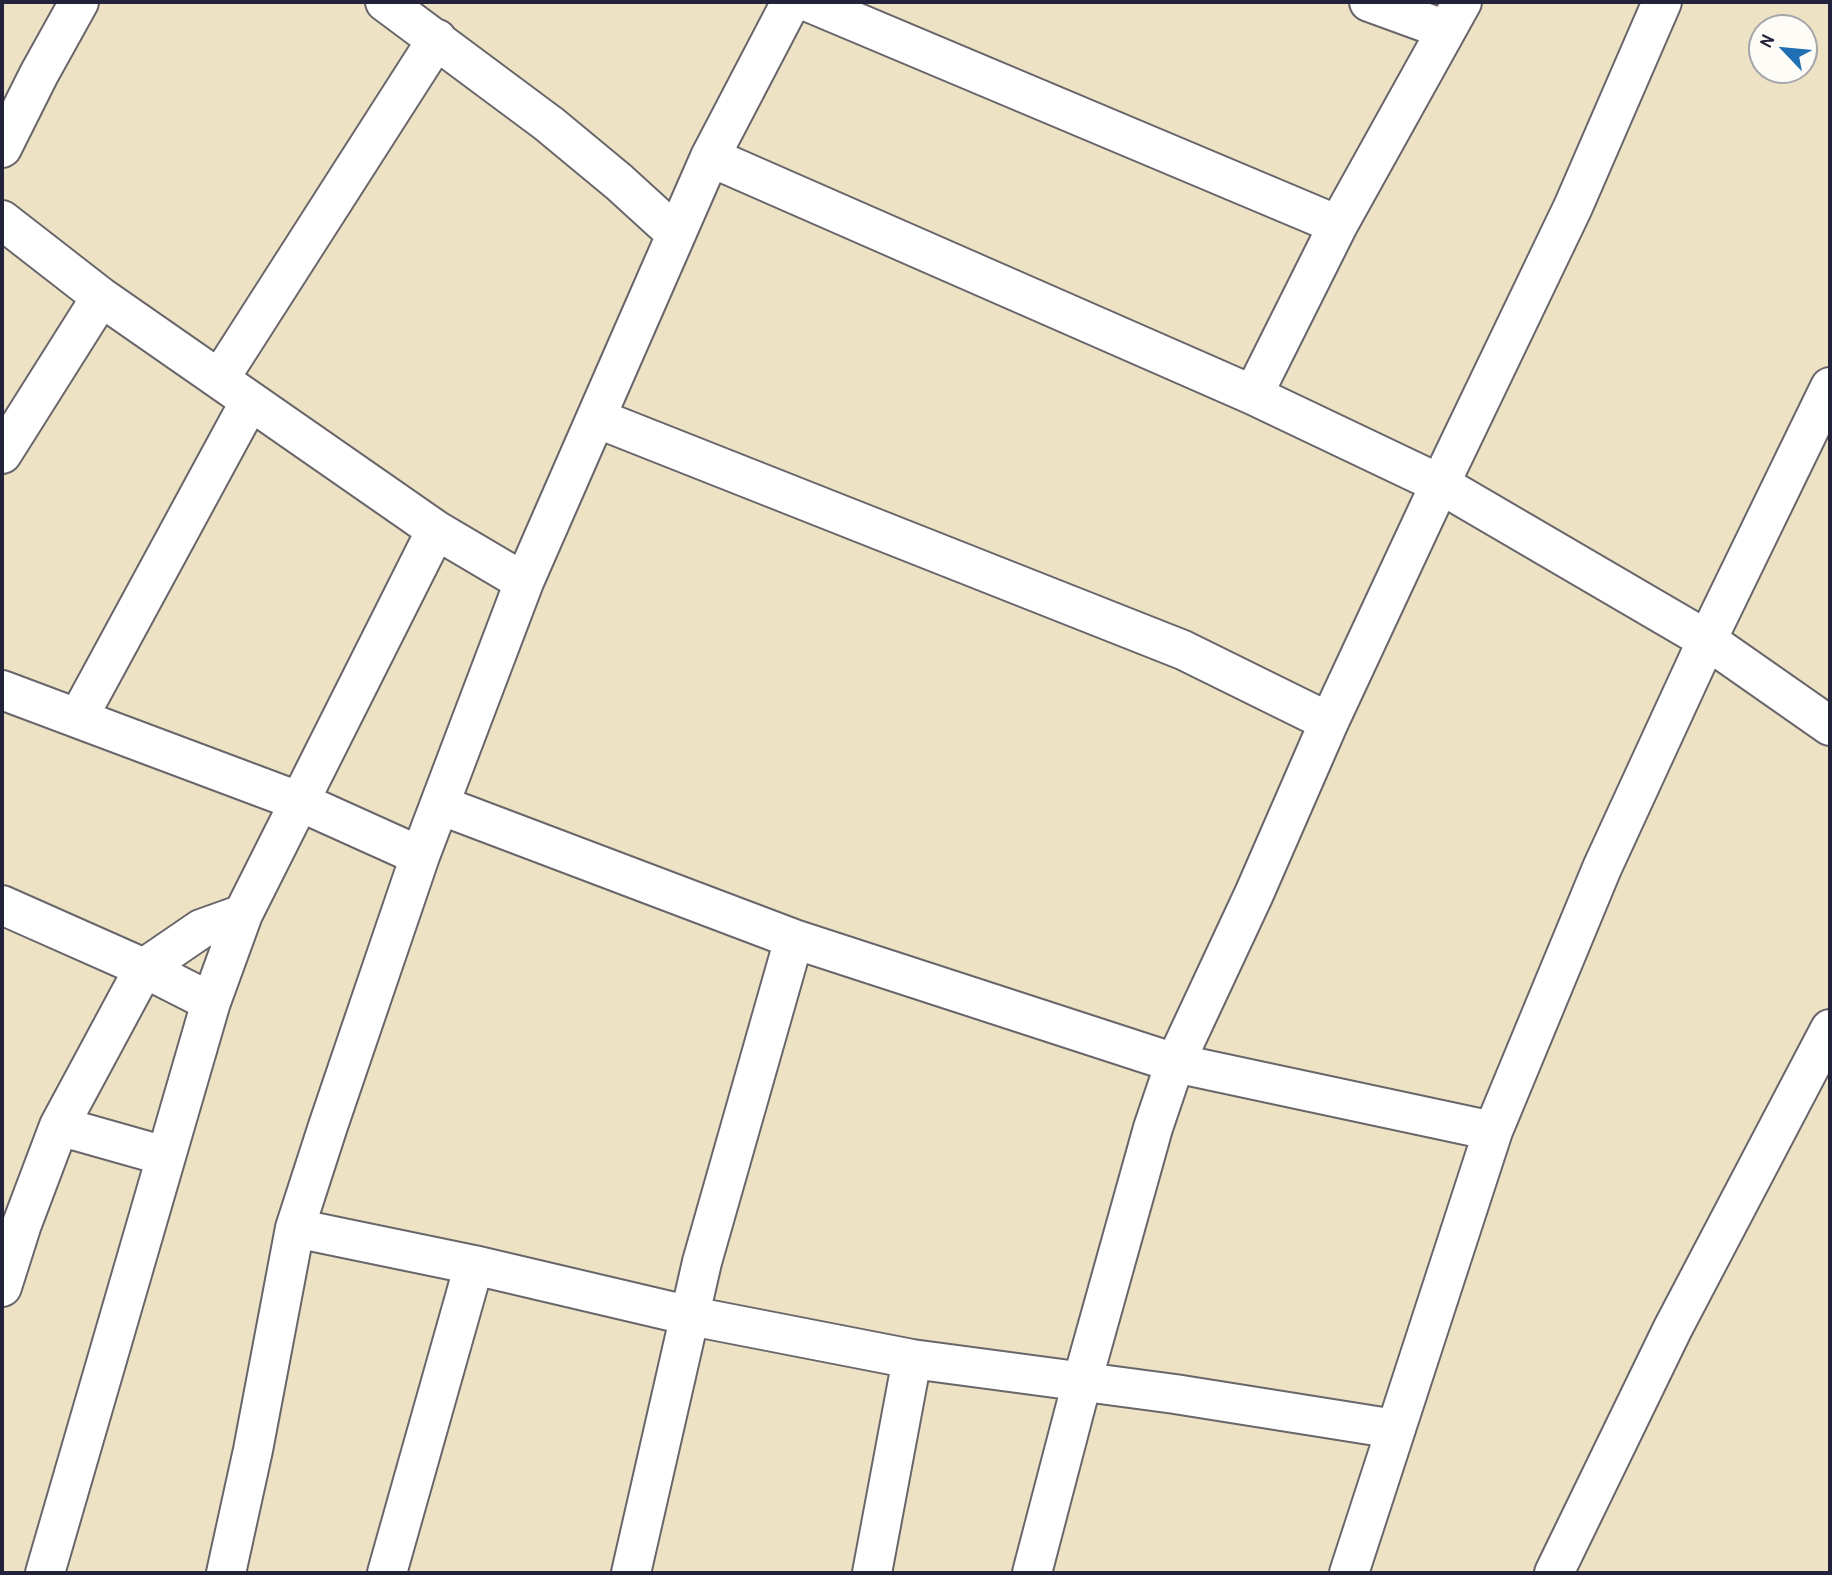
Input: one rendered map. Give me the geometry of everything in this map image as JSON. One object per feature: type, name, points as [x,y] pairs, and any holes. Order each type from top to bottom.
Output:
[{"type":"street","points":[[2,148],[38,74],[79,2]]},
{"type":"street","points":[[385,2],[549,124],[620,182],[676,234]]},
{"type":"street","points":[[226,1573],[253,1450],[295,1228],[420,856],[524,582],[710,157],[791,2]]},
{"type":"street","points":[[808,2],[1338,225]]},
{"type":"street","points":[[1253,395],[1338,225],[1454,16],[1369,2]]},
{"type":"street","points":[[1032,1573],[1153,1128],[1175,1063],[1254,894],[1329,722],[1573,206],[1662,2]]},
{"type":"street","points":[[220,378],[438,39]]},
{"type":"street","points":[[710,157],[1253,395],[1440,484],[1707,640],[1830,726]]},
{"type":"street","points":[[2,220],[102,297],[436,530],[524,582]]},
{"type":"street","points":[[2,454],[102,297]]},
{"type":"street","points":[[1349,1573],[1493,1131],[1602,868],[1707,640],[1830,387]]},
{"type":"street","points":[[78,718],[250,401]]},
{"type":"street","points":[[596,418],[1184,650],[1329,722]]},
{"type":"street","points":[[45,1573],[211,1002],[243,914],[436,530]]},
{"type":"street","points":[[2,690],[298,801],[420,856]]},
{"type":"street","points":[[440,805],[794,939],[1175,1063],[1493,1131]]},
{"type":"street","points":[[2,905],[144,968],[211,1002]]},
{"type":"street","points":[[2,1287],[12,1221],[59,1126],[144,968],[201,929],[243,914]]},
{"type":"street","points":[[631,1573],[702,1262],[794,939]]},
{"type":"street","points":[[1554,1573],[1673,1328],[1830,1028]]},
{"type":"street","points":[[59,1126],[165,1156]]},
{"type":"street","points":[[295,1228],[474,1265],[691,1315],[912,1359],[1395,1429]]},
{"type":"street","points":[[387,1573],[474,1265]]},
{"type":"street","points":[[872,1573],[912,1359]]}]
